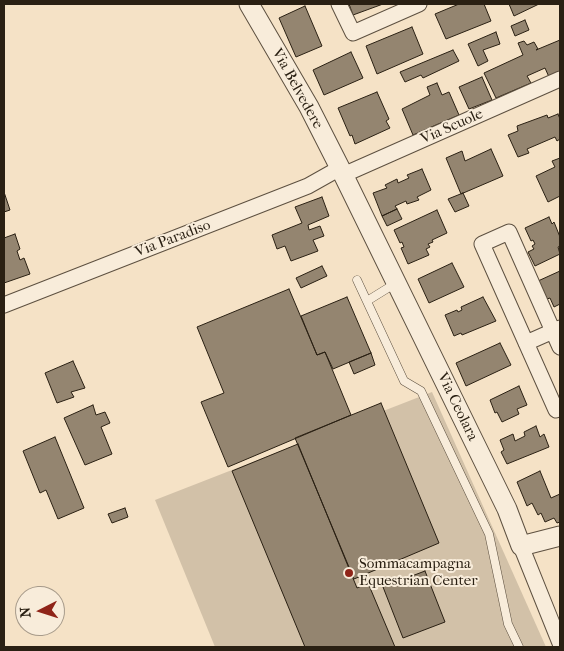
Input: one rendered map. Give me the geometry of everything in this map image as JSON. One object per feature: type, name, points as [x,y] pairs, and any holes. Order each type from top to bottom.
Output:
[{"type":"street","name":"Via Belvedere","points":[[249,4],[309,107],[342,172]]},
{"type":"street","points":[[338,4],[353,33],[419,4]]},
{"type":"street","name":"Via Scuole","points":[[342,172],[560,79]]},
{"type":"street","name":"Via Ceolara","points":[[342,172],[507,509],[560,643]]},
{"type":"street","name":"Via Paradiso","points":[[4,305],[342,172]]},
{"type":"street","points":[[560,347],[557,330],[509,232],[482,244],[556,410],[560,408]]},
{"type":"street","points":[[526,343],[557,330]]},
{"type":"street","points":[[521,546],[560,536]]},
{"type":"lane","points":[[357,280],[404,381],[421,391],[489,534],[508,624],[519,647]]},
{"type":"lane","points":[[367,301],[396,283]]},
{"type":"shaded area","name":"Sommacampagna Equestrian Center","points":[[432,392],[546,647],[215,647],[155,500]]},
{"type":"building","points":[[349,4],[383,4],[353,15]]},
{"type":"building","points":[[459,4],[484,4],[491,21],[446,39],[435,14]]},
{"type":"building","points":[[509,4],[539,4],[514,16]]},
{"type":"building","points":[[305,6],[322,46],[296,57],[279,18]]},
{"type":"building","points":[[525,20],[529,30],[515,36],[511,26]]},
{"type":"building","points":[[412,27],[423,54],[377,74],[366,46]]},
{"type":"building","points":[[496,32],[500,44],[483,50],[488,61],[478,66],[468,44]]},
{"type":"building","points":[[560,40],[560,72],[549,77],[545,68],[527,76],[531,83],[496,98],[484,73],[523,55],[518,43],[524,41],[527,45],[534,42],[538,49],[536,50]]},
{"type":"building","points":[[453,50],[459,61],[423,78],[421,75],[405,82],[400,72]]},
{"type":"building","points":[[351,52],[363,78],[324,95],[313,70]]},
{"type":"building","points":[[482,77],[492,100],[469,109],[459,87]]},
{"type":"building","points":[[437,83],[442,95],[449,92],[459,115],[413,135],[402,109],[430,95],[427,87]]},
{"type":"building","points":[[377,92],[389,119],[386,121],[390,128],[355,144],[338,108]]},
{"type":"building","points":[[558,114],[560,119],[560,139],[557,141],[555,137],[527,149],[529,153],[518,157],[508,135],[518,131],[517,126],[547,115],[548,118]]},
{"type":"building","points":[[491,149],[503,176],[461,194],[446,158],[462,151],[465,161]]},
{"type":"building","points":[[560,158],[560,196],[548,202],[536,176],[555,167],[552,161]]},
{"type":"building","points":[[422,169],[431,190],[417,197],[419,200],[407,204],[406,201],[395,206],[397,209],[382,216],[373,193],[387,188],[385,185],[397,179],[398,183],[409,178],[407,175]]},
{"type":"building","points":[[4,192],[10,210],[4,212]]},
{"type":"building","points":[[463,193],[469,206],[455,212],[448,199]]},
{"type":"building","points":[[322,197],[329,216],[308,225],[309,230],[320,226],[324,236],[313,240],[318,251],[291,261],[285,246],[277,249],[272,235],[302,223],[295,207]]},
{"type":"building","points":[[397,209],[402,219],[387,226],[382,216]]},
{"type":"building","points":[[437,210],[447,233],[428,244],[430,247],[426,249],[429,255],[408,264],[401,248],[404,247],[402,242],[400,243],[394,230]]},
{"type":"building","points":[[549,217],[552,224],[554,222],[560,237],[560,246],[558,247],[560,254],[535,266],[528,252],[534,249],[532,246],[535,244],[533,240],[531,241],[525,228]]},
{"type":"building","points":[[15,234],[20,249],[17,251],[20,260],[24,258],[30,274],[4,283],[4,238]]},
{"type":"building","points":[[452,263],[464,287],[429,303],[418,279]]},
{"type":"building","points":[[322,266],[327,276],[301,288],[296,278]]},
{"type":"building","points":[[560,271],[560,304],[554,307],[550,298],[547,299],[538,281]]},
{"type":"building","points":[[289,289],[317,355],[325,352],[351,415],[228,467],[201,402],[224,393],[197,327]]},
{"type":"building","points":[[347,297],[371,353],[333,369],[325,352],[317,355],[301,316]]},
{"type":"building","points":[[483,297],[496,321],[462,335],[461,333],[454,336],[445,315],[457,310],[458,312],[462,310],[461,307]]},
{"type":"building","points":[[500,343],[511,365],[466,386],[456,363]]},
{"type":"building","points":[[371,353],[375,365],[354,374],[349,362]]},
{"type":"building","points":[[73,361],[85,388],[71,392],[74,397],[57,403],[45,373]]},
{"type":"building","points":[[519,386],[527,405],[517,409],[519,414],[502,422],[497,412],[495,413],[490,400]]},
{"type":"building","points":[[381,403],[439,543],[354,579],[295,438]]},
{"type":"building","points":[[93,405],[96,415],[105,412],[110,423],[101,427],[112,454],[85,465],[64,418]]},
{"type":"building","points":[[536,426],[540,437],[544,434],[549,447],[507,464],[501,452],[504,450],[500,440],[513,434],[515,441],[525,436],[524,432]]},
{"type":"building","points":[[55,437],[84,508],[58,519],[46,490],[40,493],[23,451]]},
{"type":"building","points":[[298,444],[357,588],[368,583],[395,647],[305,647],[232,471]]},
{"type":"building","points":[[540,471],[551,498],[560,494],[560,522],[557,523],[554,518],[545,522],[541,513],[538,515],[532,503],[527,506],[517,482]]},
{"type":"building","points":[[125,508],[128,517],[112,523],[108,514]]},
{"type":"building","points":[[425,571],[445,622],[403,638],[383,587]]},
{"type":"place","name":"Sommacampagna Equestrian Center","points":[[349,573]]}]
